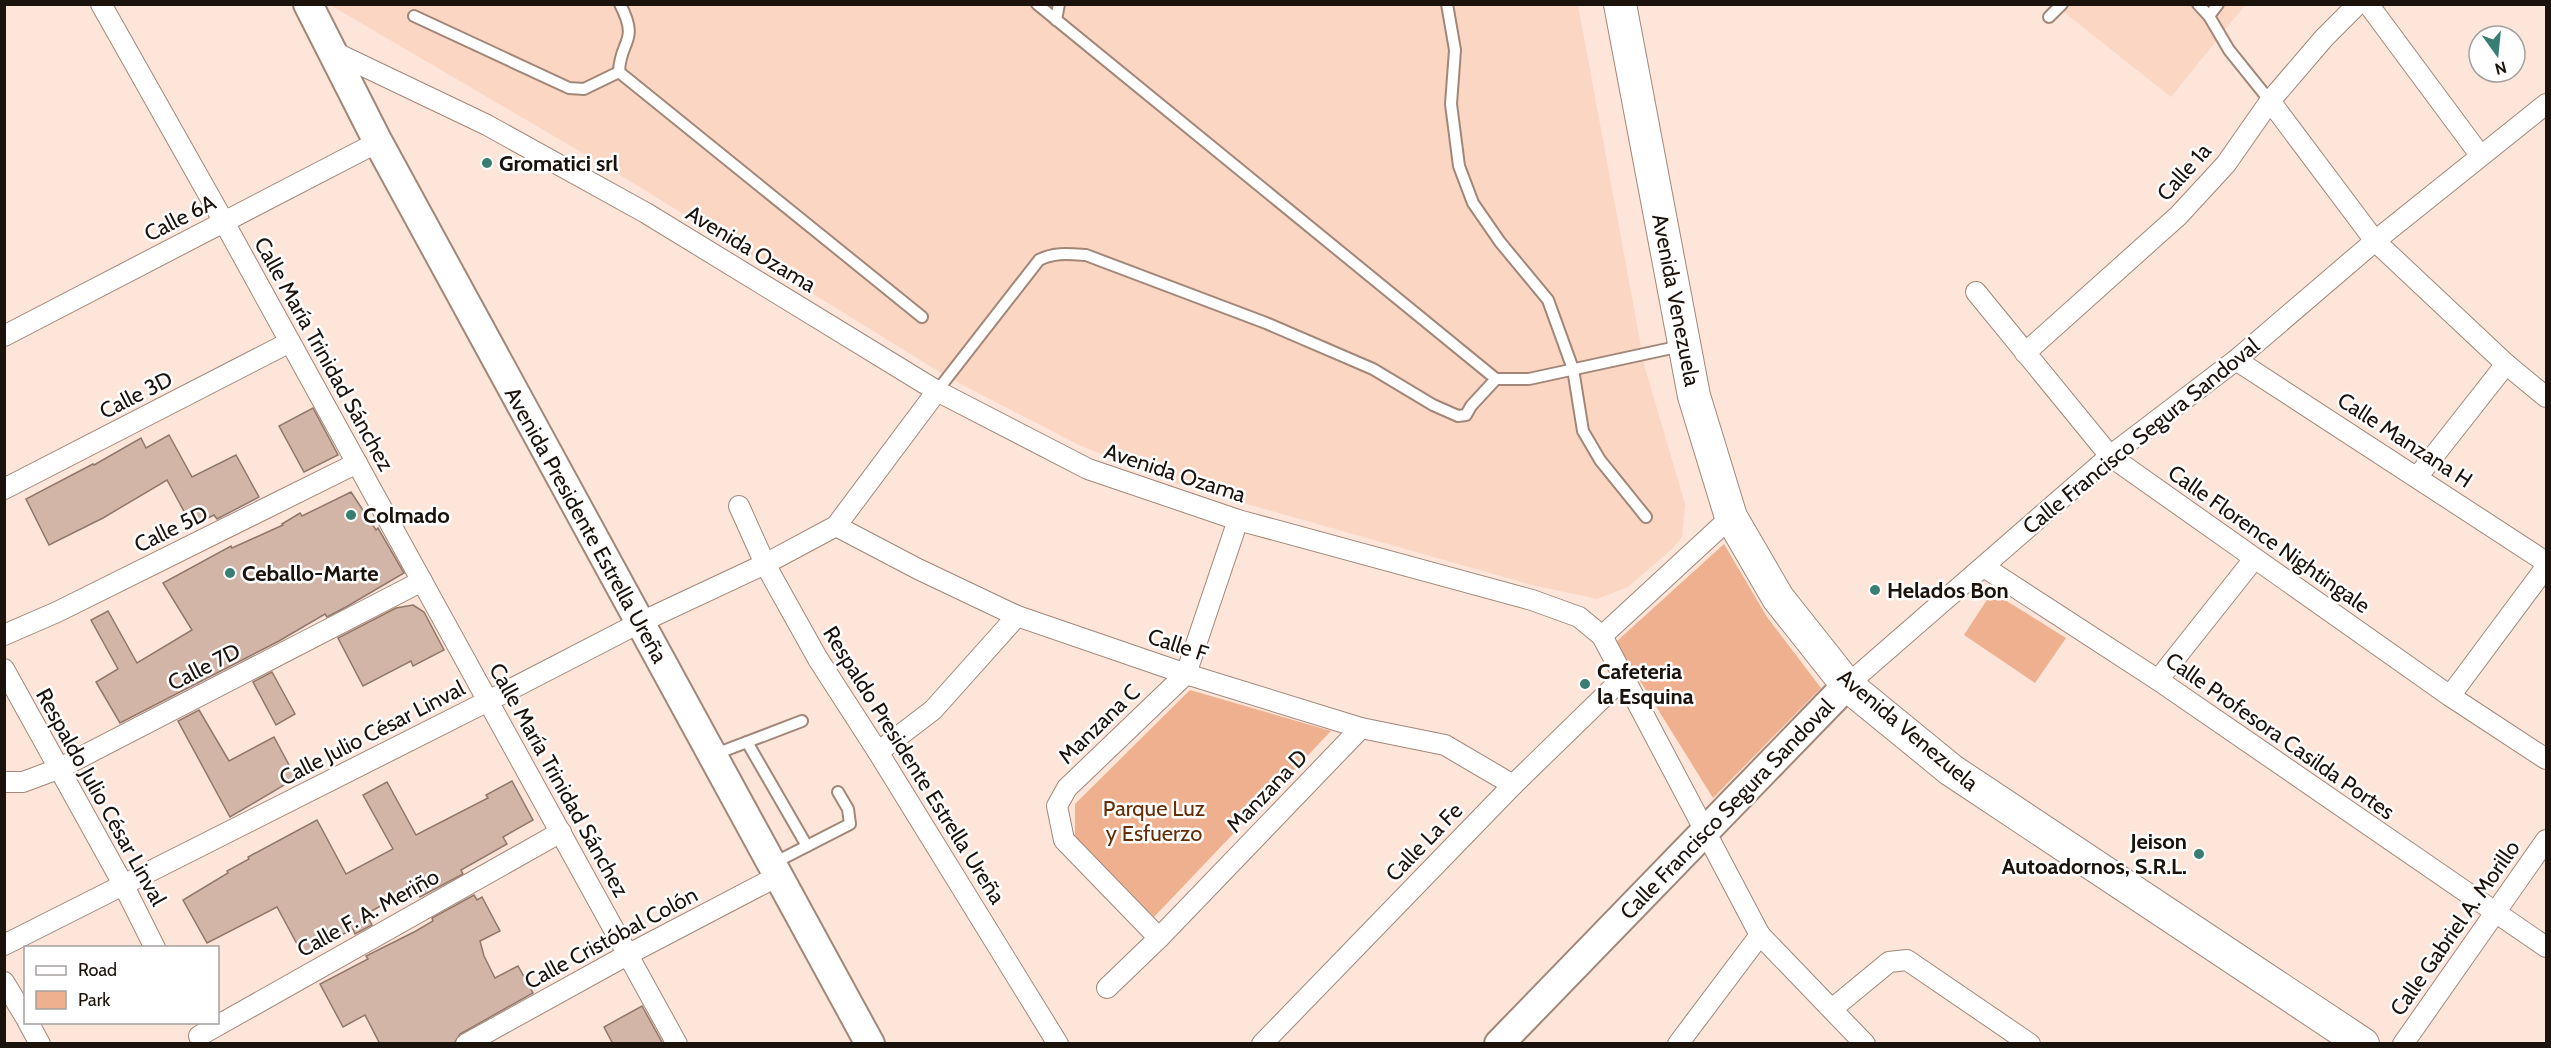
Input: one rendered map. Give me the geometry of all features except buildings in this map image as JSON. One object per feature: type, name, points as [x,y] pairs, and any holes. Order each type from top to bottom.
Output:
[{"type":"main road","name":"Avenida Presidente Estrella Ureña","points":[[308,4],[378,142],[870,1044]]},
{"type":"main road","name":"Avenida Venezuela","points":[[1620,4],[1694,396],[1731,517],[1778,598],[1847,685],[1951,770],[2363,1044]]},
{"type":"main road","name":"Calle Francisco Segura Sandoval","points":[[1499,1044],[1847,685]]},
{"type":"street","name":"Calle María Trinidad Sánchez","points":[[101,4],[224,222],[677,1044]]},
{"type":"street","name":"Calle 1a","points":[[2025,353],[2178,216],[2226,164],[2270,101],[2324,38],[2358,4]]},
{"type":"street","points":[[2368,4],[2480,155]]},
{"type":"street","name":"Avenida Ozama","points":[[332,51],[487,124],[646,213],[937,391],[1088,469],[1238,520],[1532,600],[1579,617],[1602,636],[1760,935],[1865,1044]]},
{"type":"street","points":[[2270,101],[2375,241],[2506,364],[2547,397]]},
{"type":"street","name":"Calle Francisco Segura Sandoval","points":[[1847,685],[2110,456],[2236,360],[2375,241],[2480,155],[2547,104]]},
{"type":"street","name":"Calle 6A","points":[[4,336],[378,142]]},
{"type":"street","name":"Calle Florence Nightingale","points":[[1976,292],[2110,456],[2450,696],[2547,759]]},
{"type":"street","name":"Calle 3D","points":[[4,489],[290,342]]},
{"type":"street","name":"Calle Manzana H","points":[[2236,360],[2418,476],[2547,562]]},
{"type":"street","points":[[2418,476],[2506,364]]},
{"type":"street","name":"Calle Julio César Linval","points":[[4,945],[488,701],[639,622],[765,564],[836,526],[937,391]]},
{"type":"street","name":"Calle 5D","points":[[4,635],[57,612],[357,464]]},
{"type":"street","name":"Respaldo Presidente Estrella Ureña","points":[[739,506],[765,564],[818,659],[1058,1044]]},
{"type":"street","points":[[1602,636],[1731,517]]},
{"type":"street","name":"Manzana C","points":[[1159,938],[1064,840],[1057,806],[1067,788],[1186,674],[1238,520]]},
{"type":"street","name":"Calle F","points":[[836,526],[918,569],[1017,616],[1186,674],[1360,728],[1445,745],[1513,785]]},
{"type":"street","points":[[2158,680],[2254,559]]},
{"type":"street","name":"Calle Profesora Casilda Portes","points":[[1984,567],[2158,680],[2547,947]]},
{"type":"street","points":[[2450,696],[2547,567]]},
{"type":"street","name":"Calle 7D","points":[[4,782],[24,782],[58,769],[422,581]]},
{"type":"street","points":[[878,752],[933,710],[1017,616]]},
{"type":"street","name":"Respaldo Julio César Linval","points":[[4,669],[123,884],[154,946]]},
{"type":"street","name":"Calle La Fe","points":[[1262,1044],[1513,785],[1623,678]]},
{"type":"street","name":"Manzana D","points":[[1107,988],[1159,938],[1360,728]]},
{"type":"street","name":"Calle F. A. Meriño","points":[[219,1023],[561,832]]},
{"type":"street","name":"Calle Gabriel A. Morillo","points":[[2403,1044],[2547,840]]},
{"type":"street","name":"Calle Cristóbal Colón","points":[[466,1044],[775,870]]},
{"type":"street","points":[[1678,1044],[1760,935]]},
{"type":"street","points":[[1833,1009],[1889,962],[1907,960],[2030,1044]]},
{"type":"street","points":[[4,982],[24,1015]]},
{"type":"street","points":[[29,1024],[40,1044]]},
{"type":"street","name":"Calle F. A. Meriño","points":[[199,1034],[217,1024]]},
{"type":"lane","points":[[619,72],[619,63],[628,44],[630,23],[620,4]]},
{"type":"lane","points":[[1037,4],[1496,379],[1529,379],[1684,345]]},
{"type":"lane","points":[[1056,20],[1059,4]]},
{"type":"lane","points":[[1447,4],[1455,50],[1451,104],[1459,166],[1473,203],[1500,242],[1548,300],[1573,369],[1583,431],[1600,460],[1646,517]]},
{"type":"lane","points":[[2049,17],[2062,4]]},
{"type":"lane","points":[[2198,4],[2209,16],[2229,50],[2270,101]]},
{"type":"lane","points":[[2209,16],[2218,4]]},
{"type":"lane","points":[[414,16],[569,88],[584,89],[619,72]]},
{"type":"lane","points":[[619,72],[922,316]]},
{"type":"lane","points":[[937,391],[1039,260],[1048,255],[1067,254],[1086,255],[1266,323],[1373,369],[1433,405],[1458,416],[1466,415],[1496,379]]},
{"type":"lane","points":[[712,755],[802,721]]},
{"type":"lane","points":[[747,742],[807,846]]},
{"type":"lane","points":[[775,870],[807,846],[850,824],[848,809],[838,792]]},
{"type":"shaded area","points":[[330,5],[1578,5],[1645,368],[1685,504],[1682,537],[1673,548],[1628,587],[1597,599],[1532,585],[1177,484],[1081,446],[951,379],[612,170]]},
{"type":"shaded area","points":[[2055,5],[2245,5],[2171,97]]},
{"type":"green space","points":[[1724,544],[1767,617],[1821,688],[1713,798],[1616,642]]},
{"type":"green space","points":[[1992,592],[2066,638],[2035,683],[1964,635]]},
{"type":"green space","name":"Parque Luz y Esfuerzo","points":[[1190,690],[1331,731],[1154,917],[1075,836],[1075,804]]},
{"type":"place","name":"Gromatici srl","points":[[487,163]]},
{"type":"place","name":"Colmado","points":[[351,515]]},
{"type":"place","name":"Ceballo-Marte","points":[[230,573]]},
{"type":"place","name":"Helados Bon","points":[[1875,590]]},
{"type":"place","name":"Cafeteria la Esquina","points":[[1585,684]]},
{"type":"place","name":"Jeison Autoadornos, S.R.L.","points":[[2199,854]]}]
